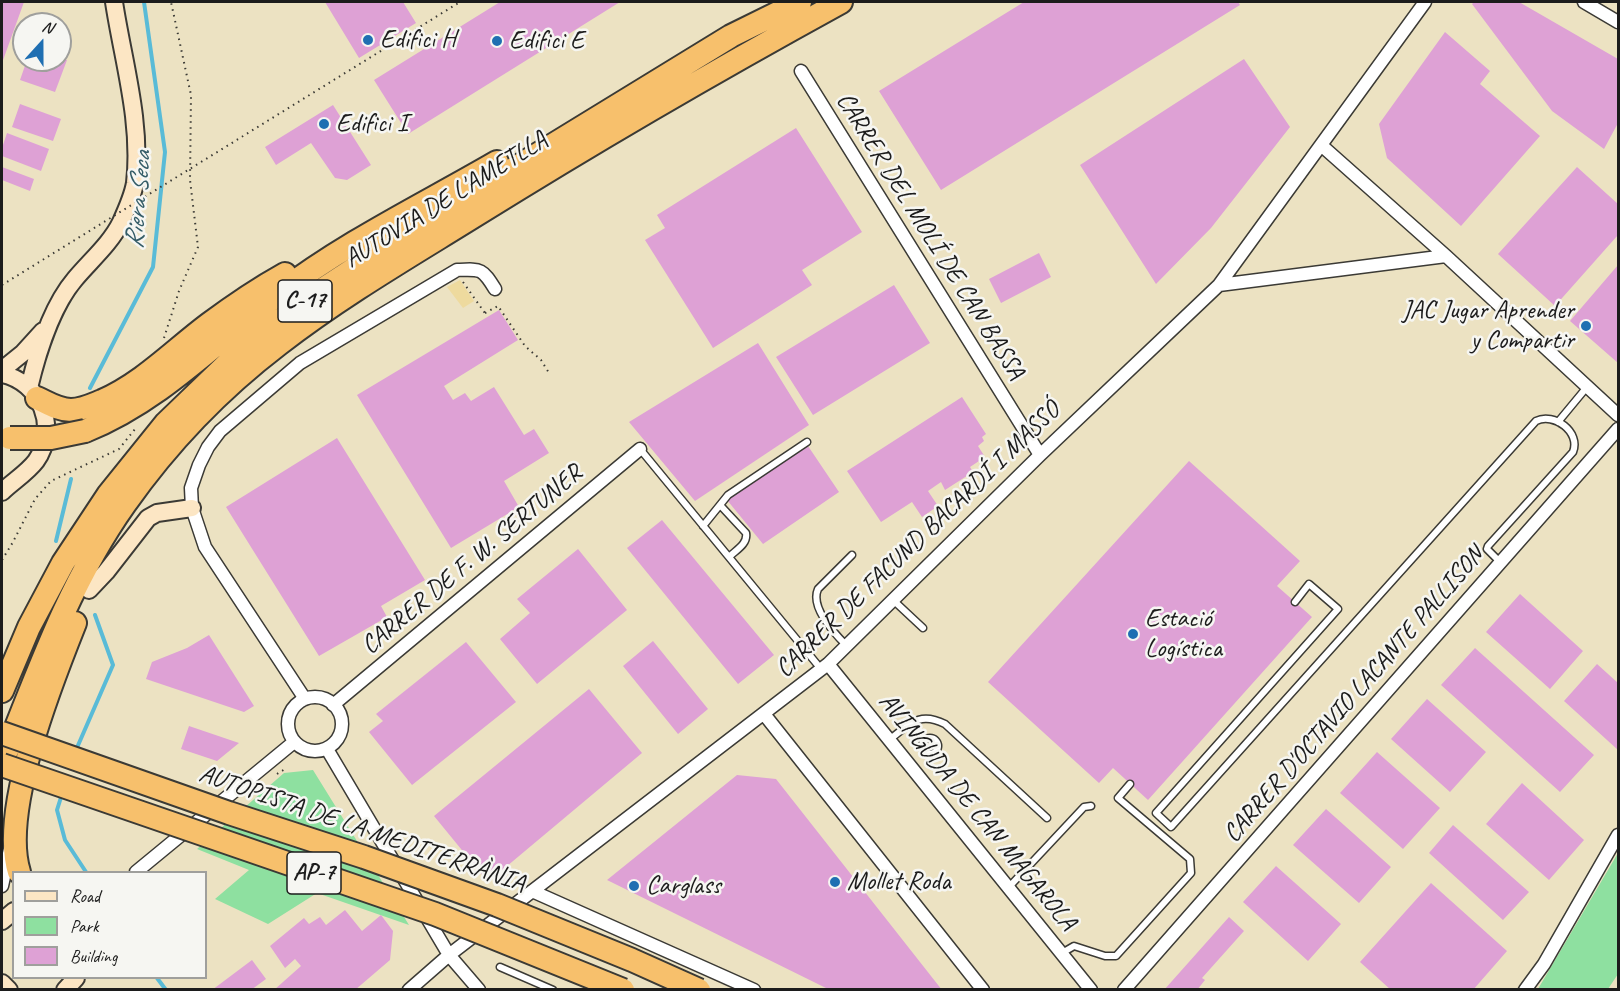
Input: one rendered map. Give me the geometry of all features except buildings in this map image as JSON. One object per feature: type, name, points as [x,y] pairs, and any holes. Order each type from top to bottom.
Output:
[{"type":"highway","name":"AUTOVIA DE L'AMETLLA","points":[[2,691],[29,627],[63,563],[108,495],[166,423],[225,364],[310,297],[377,254],[730,36],[800,2]]},
{"type":"highway","name":"AUTOVIA DE L'AMETLLA","points":[[2,764],[56,630],[88,564],[124,506],[178,436],[240,376],[325,310],[572,155],[719,69],[841,2]]},
{"type":"highway","points":[[2,436],[51,438],[85,431],[112,420],[166,386],[278,294],[325,260],[683,56],[730,36]]},
{"type":"highway","points":[[33,393],[59,409],[73,410],[89,407],[122,393],[208,325],[257,290],[314,256],[362,238]]},
{"type":"highway","points":[[19,871],[13,831],[22,779],[64,650],[89,591],[116,539],[178,436]]},
{"type":"highway","name":"AUTOPISTA DE LA MEDITERRÀNIA","points":[[2,733],[497,905],[699,990]]},
{"type":"highway","name":"AP-7","points":[[2,764],[435,914],[623,990]]},
{"type":"street","points":[[2,492],[36,460],[44,446],[46,421],[33,393],[15,378],[2,372],[38,338],[73,281],[120,224],[135,185],[136,142],[129,84],[114,2]]},
{"type":"street","name":"CARRER DE FACUND BACARDÍ I MASSÓ","points":[[410,990],[449,955],[765,714],[824,666],[1040,455],[1219,285],[1425,2]]},
{"type":"street","points":[[1584,2],[1618,22]]},
{"type":"street","name":"CARRER DEL MOLÍ DE CAN BASSA","points":[[801,71],[1040,455]]},
{"type":"street","points":[[1321,145],[1446,256],[1618,415]]},
{"type":"street","points":[[1219,285],[1446,256]]},
{"type":"street","points":[[305,699],[205,547],[192,508],[191,488],[199,465],[208,447],[220,431],[300,363],[457,270],[480,269],[495,289]]},
{"type":"street","points":[[33,393],[34,369],[55,313]]},
{"type":"street","name":"CARRER D'OCTAVIO LACANTE PALLISON","points":[[1126,987],[1618,429]]},
{"type":"street","name":"CARRER DE F. W. SERTUNER","points":[[333,705],[640,449]]},
{"type":"street","points":[[2,482],[18,477]]},
{"type":"street","points":[[89,591],[148,518],[157,513],[192,508]]},
{"type":"street","name":"AVINGUDA DE CAN MAGAROLA","points":[[824,666],[889,740],[1092,990]]},
{"type":"street","points":[[315,698],[325,699],[333,705],[340,716],[342,728],[337,740],[327,749],[310,751],[294,742],[288,731],[288,718],[294,706],[305,699],[315,698]]},
{"type":"street","points":[[765,714],[982,990]]},
{"type":"street","points":[[138,871],[294,742]]},
{"type":"street","points":[[327,749],[449,955],[479,990]]},
{"type":"street","points":[[2,886],[13,831]]},
{"type":"street","points":[[1525,990],[1544,964],[1618,835]]},
{"type":"street","points":[[532,891],[754,990]]},
{"type":"street","points":[[64,990],[75,979]]},
{"type":"street","points":[[2,983],[9,990]]},
{"type":"lane","points":[[1558,422],[1587,387]]},
{"type":"lane","points":[[1295,602],[1309,584],[1338,609],[1156,813],[1171,827],[1536,421],[1545,417],[1554,419],[1576,440],[1573,452],[1488,546],[1487,549],[1501,563]]},
{"type":"lane","points":[[704,526],[728,495],[807,442]]},
{"type":"lane","points":[[640,449],[729,557],[824,666]]},
{"type":"lane","points":[[720,505],[746,533],[747,537],[729,557]]},
{"type":"lane","points":[[846,645],[831,629],[815,600],[818,589],[852,555]]},
{"type":"lane","points":[[893,600],[923,628]]},
{"type":"lane","points":[[889,740],[916,720],[933,718],[945,724],[1047,818]]},
{"type":"lane","points":[[1062,953],[1074,946],[1105,956],[1116,956],[1191,873],[1190,859],[1118,798],[1130,784]]},
{"type":"lane","points":[[1009,887],[1084,807],[1091,806]]},
{"type":"lane","points":[[500,967],[553,990]]},
{"type":"path","points":[[160,348],[179,291],[198,247],[190,180],[190,95],[171,2]]},
{"type":"path","points":[[2,285],[460,2]]},
{"type":"path","points":[[462,279],[486,314],[498,306],[525,346],[541,360],[549,373]]},
{"type":"path","points":[[2,560],[35,499],[51,481],[119,449],[135,429]]},
{"type":"green space","points":[[313,770],[409,925],[317,893],[268,924],[215,899],[249,870],[197,849],[284,773]]},
{"type":"green space","points":[[1618,853],[1618,974],[1608,989],[1538,989]]},
{"type":"sand","points":[[460,280],[474,301],[463,308],[447,287]]},
{"type":"waterway","name":"Riera Seca","points":[[90,388],[153,267],[165,152],[144,2]]},
{"type":"waterway","name":"Riera Seca","points":[[56,541],[71,479]]},
{"type":"waterway","name":"Riera Seca","points":[[76,750],[113,665],[95,615]]},
{"type":"waterway","points":[[62,794],[57,810],[65,840],[85,871]]},
{"type":"waterway","points":[[158,979],[166,990]]},
{"type":"place","name":"Edifici H","points":[[368,40]]},
{"type":"place","name":"Edifici E","points":[[497,41]]},
{"type":"place","name":"Edifici I","points":[[324,124]]},
{"type":"place","name":"JAC Jugar Aprender y Compartir","points":[[1586,326]]},
{"type":"place","name":"Estació Logística","points":[[1133,634]]},
{"type":"place","name":"Mollet Roda","points":[[835,882]]},
{"type":"place","name":"Carglass","points":[[634,886]]}]
